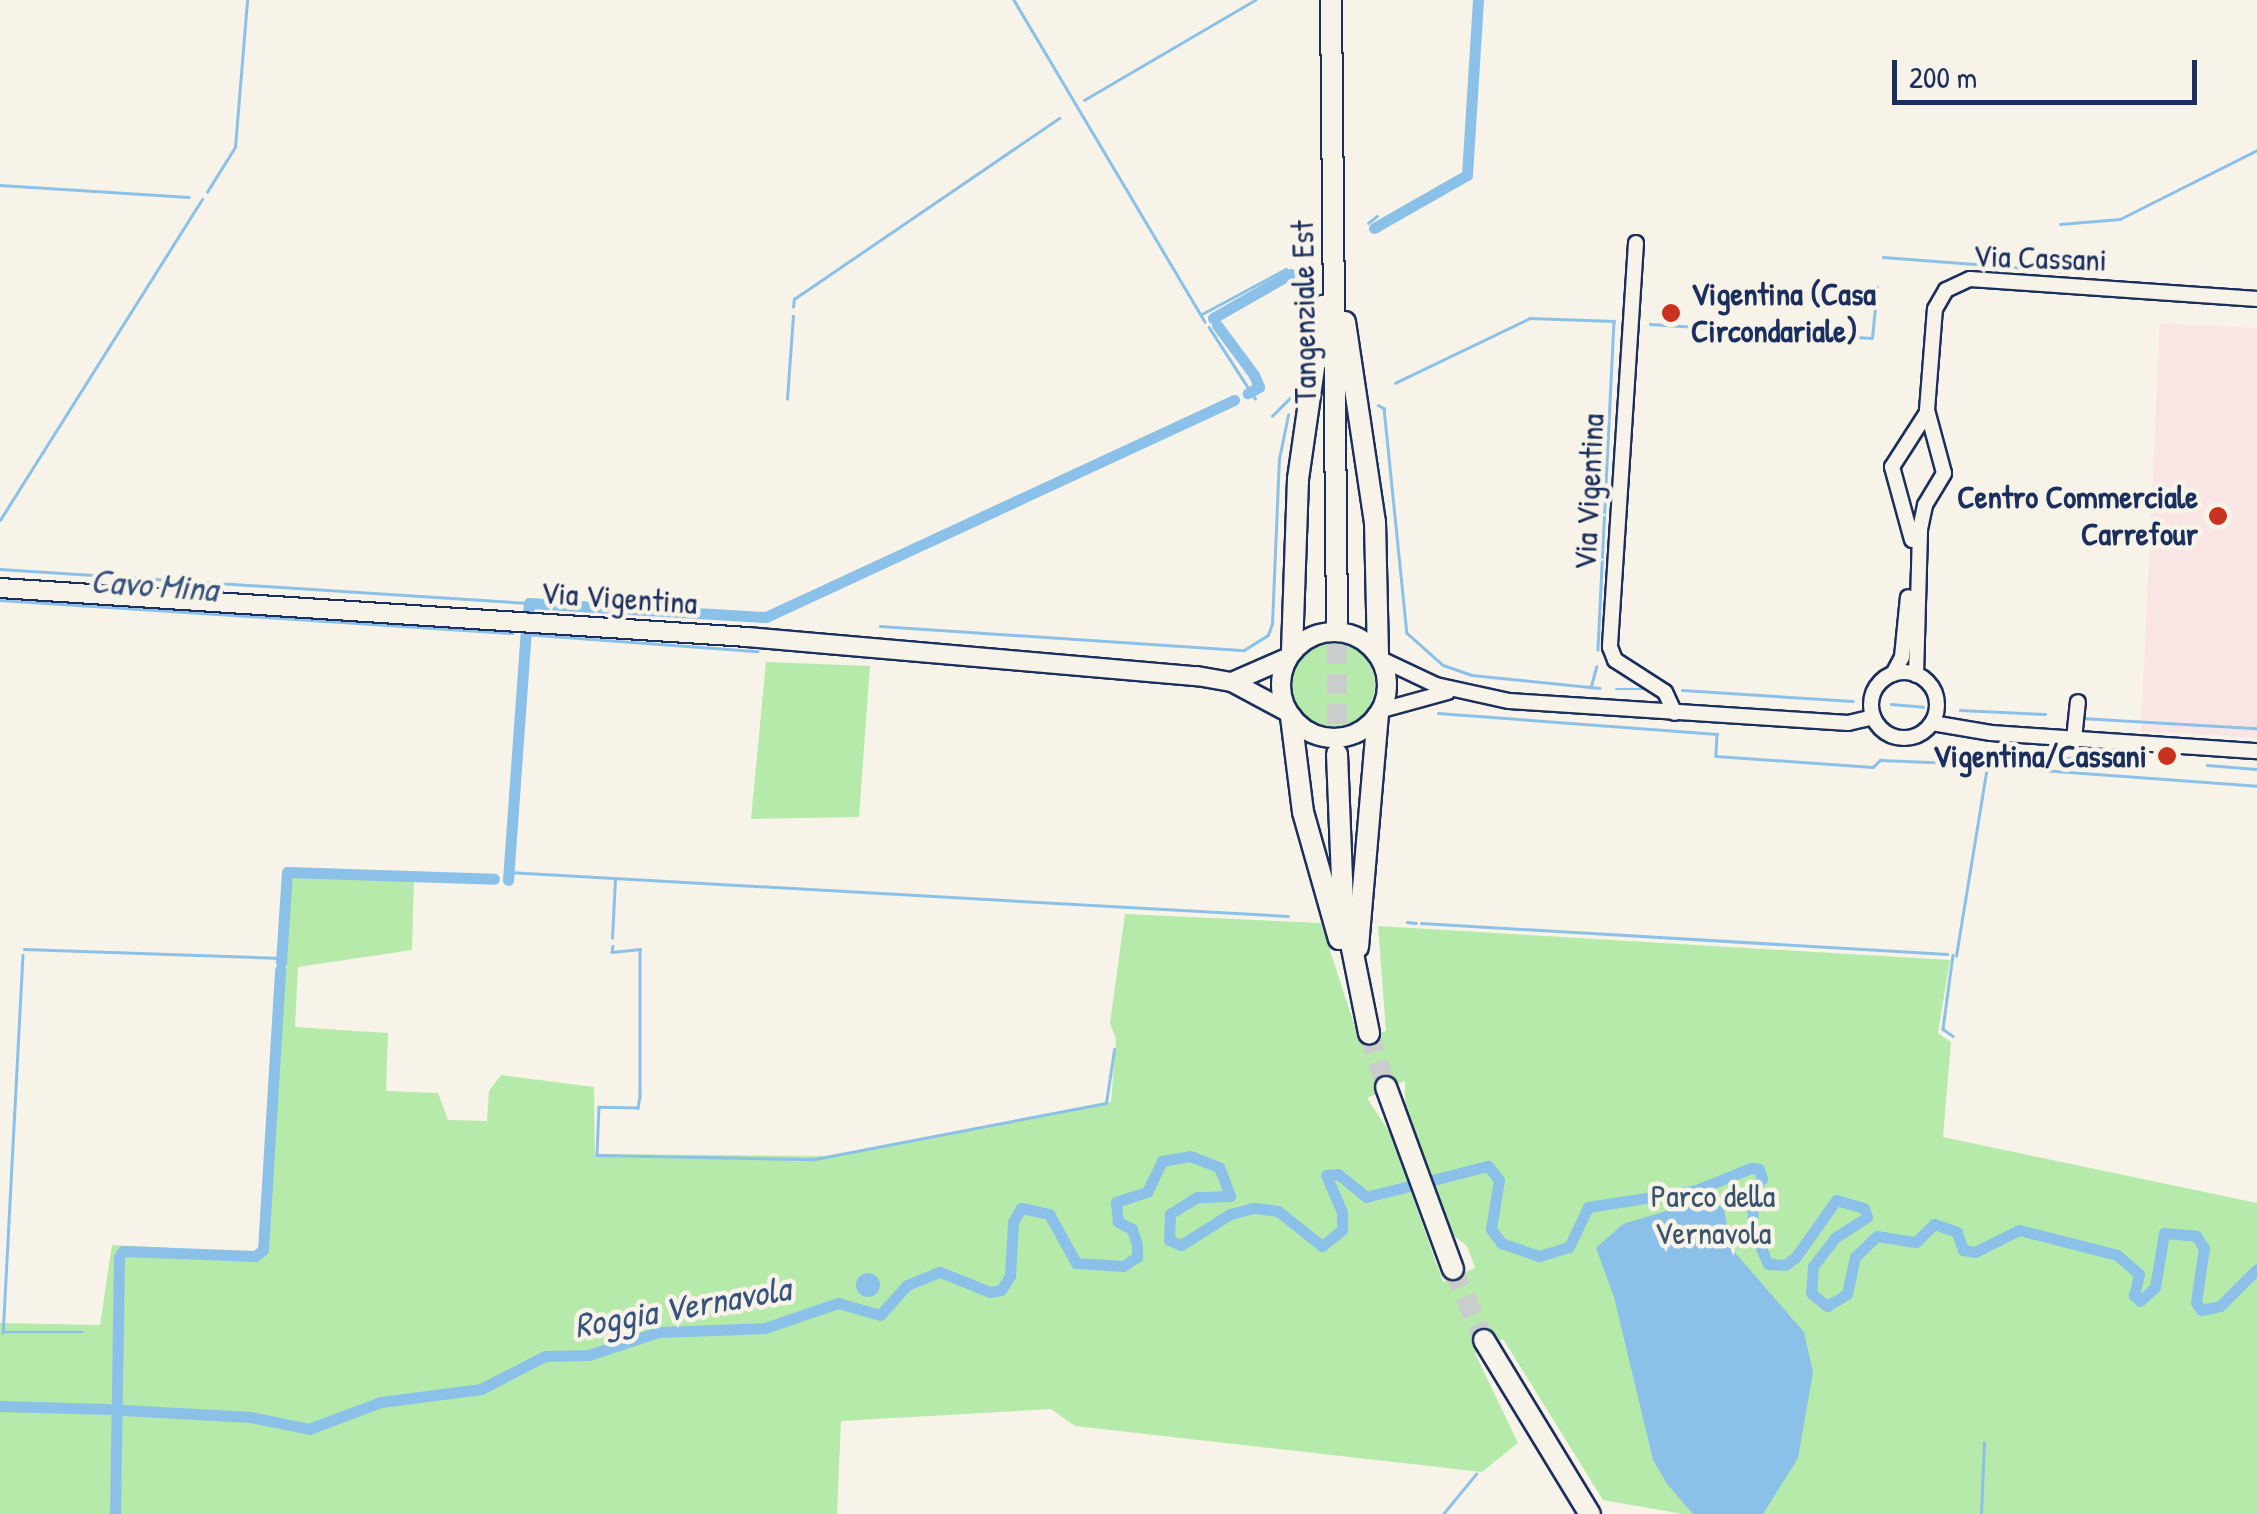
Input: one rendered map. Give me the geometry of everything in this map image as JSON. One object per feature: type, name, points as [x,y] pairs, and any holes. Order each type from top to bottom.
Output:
[{"type":"highway","name":"Tangenziale Est","points":[[1331,0],[1338,623]]},
{"type":"highway","points":[[1290,655],[1298,480],[1319,341],[1333,175]]},
{"type":"highway","points":[[1333,175],[1346,336],[1374,522],[1379,656]]},
{"type":"highway","points":[[1356,989],[1380,713]]},
{"type":"highway","points":[[1290,715],[1318,880],[1369,1033]]},
{"type":"highway","points":[[1338,754],[1343,904],[1356,989]]},
{"type":"highway","points":[[1386,1087],[1453,1270]]},
{"type":"highway","points":[[1484,1340],[1590,1514]]},
{"type":"main road","name":"Via Vigentina","points":[[0,588],[747,637],[1232,682],[1290,715],[1307,731],[1333,739],[1360,732],[1380,713]]},
{"type":"main road","name":"Via Vigentina","points":[[1232,682],[1290,655],[1310,637],[1342,632],[1379,656]]},
{"type":"main road","points":[[1290,655],[1280,688],[1290,715]]},
{"type":"main road","points":[[1379,656],[1388,683],[1380,713]]},
{"type":"street","name":"Via Vigentina","points":[[1636,243],[1610,647],[1615,660],[1666,692],[1675,713]]},
{"type":"street","name":"Via Cassani","points":[[1916,675],[1920,528],[1928,498],[1943,482],[1928,410],[1935,309],[1958,280],[2257,298]]},
{"type":"street","name":"Via Cassani","points":[[1893,674],[1905,636],[1912,534],[1903,496],[1891,475],[1928,410]]},
{"type":"street","points":[[1907,448],[1935,453]]},
{"type":"street","points":[[1903,496],[1928,498]]},
{"type":"street","name":"Via Vigentina","points":[[1379,656],[1458,691],[1675,713],[1848,722],[1873,717]]},
{"type":"street","points":[[1893,674],[1916,675],[1931,686],[1937,704],[1932,722],[1906,739],[1886,734],[1873,717],[1872,696],[1893,674]]},
{"type":"street","points":[[1643,675],[1652,686],[1652,711]]},
{"type":"street","name":"Via Vigentina","points":[[1380,713],[1458,691]]},
{"type":"street","points":[[2074,739],[2078,702]]},
{"type":"street","points":[[1937,704],[1992,733]]},
{"type":"street","points":[[1932,722],[1992,733],[2257,751]]},
{"type":"shaded area","points":[[2160,323],[2257,328],[2257,738],[2141,731]]},
{"type":"green space","points":[[1325,643],[1341,643],[1357,650],[1368,661],[1375,685],[1372,701],[1363,715],[1341,727],[1325,727],[1309,720],[1298,709],[1291,693],[1291,677],[1298,661],[1309,650]]},
{"type":"green space","points":[[766,662],[870,666],[859,817],[751,819]]},
{"type":"green space","name":"Parco della Vernavola","points":[[285,868],[414,874],[412,950],[298,967],[295,1027],[388,1033],[386,1091],[438,1093],[448,1120],[487,1121],[489,1091],[501,1075],[594,1087],[595,1154],[831,1156],[1111,1102],[1116,1039],[1110,1023],[1125,914],[1321,923],[1359,1039],[1386,1031],[1378,926],[1950,960],[1938,1033],[1951,1042],[1943,1137],[2257,1203],[2257,1514],[1683,1514],[1603,1500],[1503,1339],[1475,1353],[1518,1443],[1482,1472],[1075,1426],[1051,1409],[841,1421],[837,1514],[0,1514],[0,1323],[100,1325],[112,1245],[269,1253]],"holes":[[[1405,1081],[1405,1124],[1445,1229],[1467,1246],[1475,1268],[1443,1282],[1390,1133],[1367,1098]]]},
{"type":"water","points":[[1709,1198],[1724,1209],[1731,1248],[1804,1332],[1813,1372],[1798,1458],[1763,1514],[1693,1514],[1667,1484],[1653,1460],[1614,1297],[1596,1248],[1623,1224]]},
{"type":"water","points":[[868,1273],[877,1276],[877,1294],[868,1297],[859,1294],[856,1285],[859,1276]]},
{"type":"waterway","points":[[207,192],[235,147],[247,0]]},
{"type":"waterway","points":[[1014,0],[1205,322]]},
{"type":"waterway","points":[[1084,100],[1255,0]]},
{"type":"waterway","points":[[1374,228],[1467,175],[1478,0]]},
{"type":"waterway","points":[[793,307],[794,299],[1059,118]]},
{"type":"waterway","points":[[2060,224],[2120,219],[2257,150]]},
{"type":"waterway","points":[[0,185],[189,197]]},
{"type":"waterway","points":[[0,520],[202,199]]},
{"type":"waterway","points":[[1368,223],[1377,216]]},
{"type":"waterway","points":[[1883,257],[2063,271]]},
{"type":"waterway","points":[[1202,314],[1286,269]]},
{"type":"waterway","points":[[1213,318],[1290,274]]},
{"type":"waterway","points":[[1650,324],[1872,338],[1877,287]]},
{"type":"waterway","points":[[787,399],[793,316]]},
{"type":"waterway","points":[[1395,383],[1530,318],[1614,321],[1598,650]]},
{"type":"waterway","points":[[1217,325],[1254,375],[1259,387],[1248,393]]},
{"type":"waterway","points":[[1209,327],[1255,398]]},
{"type":"waterway","points":[[1272,416],[1293,395]]},
{"type":"waterway","points":[[528,613],[529,603],[766,617],[1234,400]]},
{"type":"waterway","points":[[1378,405],[1384,408],[1407,633],[1443,665],[1472,675],[1599,688]]},
{"type":"waterway","points":[[880,626],[1244,650],[1268,635],[1272,624],[1279,459],[1288,415]]},
{"type":"waterway","points":[[0,569],[529,603]]},
{"type":"waterway","name":"Cavo Mina","points":[[0,600],[512,633]]},
{"type":"waterway","points":[[508,880],[526,631]]},
{"type":"waterway","points":[[524,634],[757,651]]},
{"type":"waterway","points":[[1591,686],[1596,667]]},
{"type":"waterway","points":[[1616,689],[1643,689]]},
{"type":"waterway","points":[[1682,690],[1853,701]]},
{"type":"waterway","points":[[1891,704],[1923,707]]},
{"type":"waterway","points":[[1960,710],[2045,714]]},
{"type":"waterway","points":[[1438,713],[1717,734],[1716,756],[1873,767],[1880,760],[1978,764]]},
{"type":"waterway","points":[[2081,718],[2257,728]]},
{"type":"waterway","points":[[1958,750],[1982,751]]},
{"type":"waterway","points":[[1989,752],[2126,762]]},
{"type":"waterway","points":[[2207,765],[2257,769]]},
{"type":"waterway","points":[[1956,956],[1987,766],[2257,786]]},
{"type":"waterway","points":[[281,962],[287,872],[494,879]]},
{"type":"waterway","points":[[508,872],[1288,916]]},
{"type":"waterway","points":[[612,938],[615,879]]},
{"type":"waterway","points":[[1407,922],[1416,923]]},
{"type":"waterway","points":[[1421,923],[1947,954]]},
{"type":"waterway","points":[[613,946],[612,952],[640,949],[640,1096],[638,1108],[599,1107],[597,1155],[815,1159],[1106,1103],[1114,1050]]},
{"type":"waterway","points":[[24,949],[280,958]]},
{"type":"waterway","points":[[23,955],[3,1332],[83,1332]]},
{"type":"waterway","points":[[1953,955],[1943,1029],[1953,1036]]},
{"type":"waterway","points":[[115,1514],[119,1257],[123,1251],[255,1256],[263,1250],[280,970]]},
{"type":"waterway","name":"Roggia Vernavola","points":[[122,1410],[251,1417],[309,1429],[381,1402],[481,1389],[545,1356],[589,1355],[658,1332],[765,1328],[838,1303],[880,1315],[907,1285],[940,1272],[990,1292],[1001,1290],[1010,1276],[1013,1222],[1021,1208],[1049,1214],[1076,1263],[1123,1266],[1137,1257],[1137,1245],[1132,1229],[1118,1222],[1116,1202],[1147,1192],[1162,1161],[1190,1156],[1219,1167],[1230,1196],[1197,1197],[1170,1214],[1169,1240],[1181,1245],[1230,1214],[1254,1208],[1278,1211],[1322,1246],[1342,1230],[1342,1212],[1326,1175],[1338,1174],[1366,1197],[1488,1166],[1499,1180],[1491,1229],[1501,1243],[1539,1256],[1569,1247],[1588,1207],[1696,1190],[1751,1168],[1759,1169],[1762,1179],[1753,1189],[1752,1228],[1768,1264],[1785,1265],[1795,1258],[1836,1200],[1864,1208],[1867,1217],[1835,1238],[1813,1266],[1811,1293],[1827,1306],[1847,1294],[1855,1257],[1877,1236],[1916,1242],[1934,1224],[1957,1232],[1963,1250],[1975,1252],[2019,1230],[2117,1255],[2139,1274],[2134,1295],[2140,1301],[2155,1287],[2164,1233],[2196,1236],[2204,1248],[2196,1302],[2201,1310],[2220,1306],[2257,1269]]},
{"type":"waterway","name":"Roggia Vernavola","points":[[0,1406],[108,1409]]},
{"type":"waterway","points":[[1981,1514],[1984,1443]]},
{"type":"waterway","points":[[1443,1514],[1476,1474]]},
{"type":"tunnel","points":[[1337,623],[1337,754]]},
{"type":"tunnel","points":[[1369,1033],[1386,1087]]},
{"type":"tunnel","points":[[1453,1269],[1484,1340]]},
{"type":"place","name":"Vigentina (Casa Circondariale)","points":[[1671,313]]},
{"type":"place","name":"Centro Commerciale Carrefour","points":[[2218,516]]},
{"type":"place","name":"Vigentina/Cassani","points":[[2167,756]]}]
